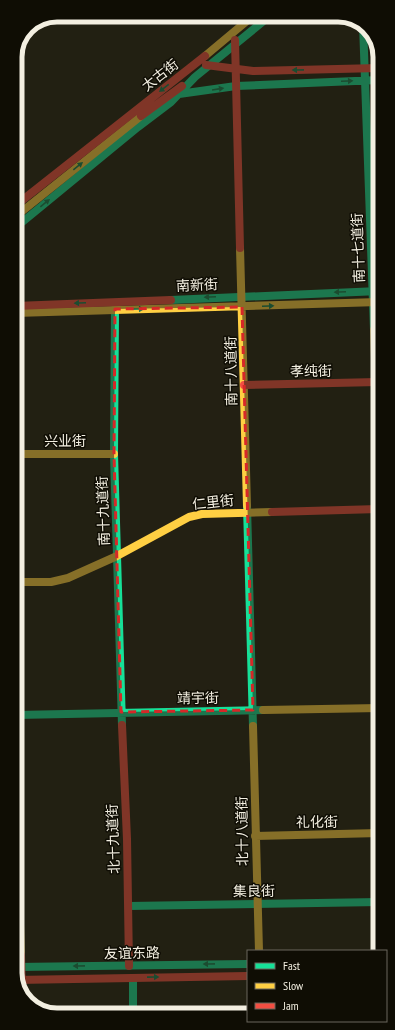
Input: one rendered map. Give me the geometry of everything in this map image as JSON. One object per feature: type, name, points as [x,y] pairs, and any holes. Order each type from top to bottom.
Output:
[{"type":"main road","points":[[195,64],[245,22]]},
{"type":"main road","points":[[195,78],[263,22]]},
{"type":"main road","name":"南十八道街","points":[[234,31],[246,512],[253,710]]},
{"type":"main road","name":"南十七道街","points":[[363,33],[373,234]]},
{"type":"main road","name":"太古街","points":[[22,200],[195,64],[253,71],[373,68]]},
{"type":"main road","name":"太古街","points":[[22,222],[138,127],[171,102],[195,78]]},
{"type":"main road","name":"太古街","points":[[22,211],[141,116],[195,78]]},
{"type":"main road","name":"太古街","points":[[179,94],[236,86],[373,80]]},
{"type":"main road","name":"南新街","points":[[22,306],[373,291]]},
{"type":"main road","name":"南新街","points":[[22,313],[373,302]]},
{"type":"main road","name":"南十九道街","points":[[114,309],[114,454],[118,556],[121,712]]},
{"type":"main road","name":"孝纯街","points":[[244,385],[373,382]]},
{"type":"main road","name":"兴业街","points":[[22,454],[114,454]]},
{"type":"main road","name":"仁里街","points":[[22,582],[51,582],[68,578],[118,556],[189,517],[202,514],[373,509]]},
{"type":"main road","name":"靖宇街","points":[[22,715],[373,708]]},
{"type":"main road","name":"北十八道街","points":[[253,710],[259,950]]},
{"type":"main road","name":"北十九道街","points":[[121,712],[129,966]]},
{"type":"main road","name":"礼化街","points":[[255,836],[373,833]]},
{"type":"main road","name":"集良街","points":[[128,906],[373,902]]},
{"type":"main road","name":"友谊东路","points":[[22,967],[247,964]]},
{"type":"main road","name":"友谊东路","points":[[23,980],[247,976]]},
{"type":"main road","points":[[133,978],[133,1008]]},
{"type":"highlighted area","points":[[242,307],[253,710],[121,712],[114,454],[115,309]]},
{"type":"traffic: fast","points":[[22,222],[138,127],[171,102],[195,77],[262,22]]},
{"type":"traffic: fast","points":[[363,33],[373,302]]},
{"type":"traffic: fast","points":[[179,94],[236,86],[373,80]]},
{"type":"traffic: fast","points":[[171,300],[373,291]]},
{"type":"traffic: fast","points":[[115,309],[114,454],[122,725]]},
{"type":"traffic: fast","points":[[247,506],[253,726]]},
{"type":"traffic: fast","points":[[22,715],[263,710]]},
{"type":"traffic: fast","points":[[129,906],[373,902]]},
{"type":"traffic: fast","points":[[22,967],[247,964]]},
{"type":"traffic: fast","points":[[133,978],[133,1008]]},
{"type":"traffic: slow","points":[[205,56],[246,22]]},
{"type":"traffic: slow","points":[[22,211],[141,116]]},
{"type":"traffic: slow","points":[[240,248],[247,506]]},
{"type":"traffic: slow","points":[[22,313],[373,302]]},
{"type":"traffic: slow","points":[[22,454],[114,454]]},
{"type":"traffic: slow","points":[[22,582],[51,582],[68,578],[117,556],[189,517],[202,514],[272,512]]},
{"type":"traffic: slow","points":[[263,710],[373,708]]},
{"type":"traffic: slow","points":[[253,726],[259,950]]},
{"type":"traffic: slow","points":[[255,836],[373,833]]},
{"type":"traffic: jam","points":[[235,40],[240,248]]},
{"type":"traffic: jam","points":[[22,200],[205,56]]},
{"type":"traffic: jam","points":[[206,65],[253,71],[373,68]]},
{"type":"traffic: jam","points":[[141,116],[182,86]]},
{"type":"traffic: jam","points":[[22,306],[171,300]]},
{"type":"traffic: jam","points":[[244,385],[373,382]]},
{"type":"traffic: jam","points":[[272,512],[373,509]]},
{"type":"traffic: jam","points":[[122,725],[127,839],[129,966]]},
{"type":"traffic: jam","points":[[23,980],[247,976]]}]
